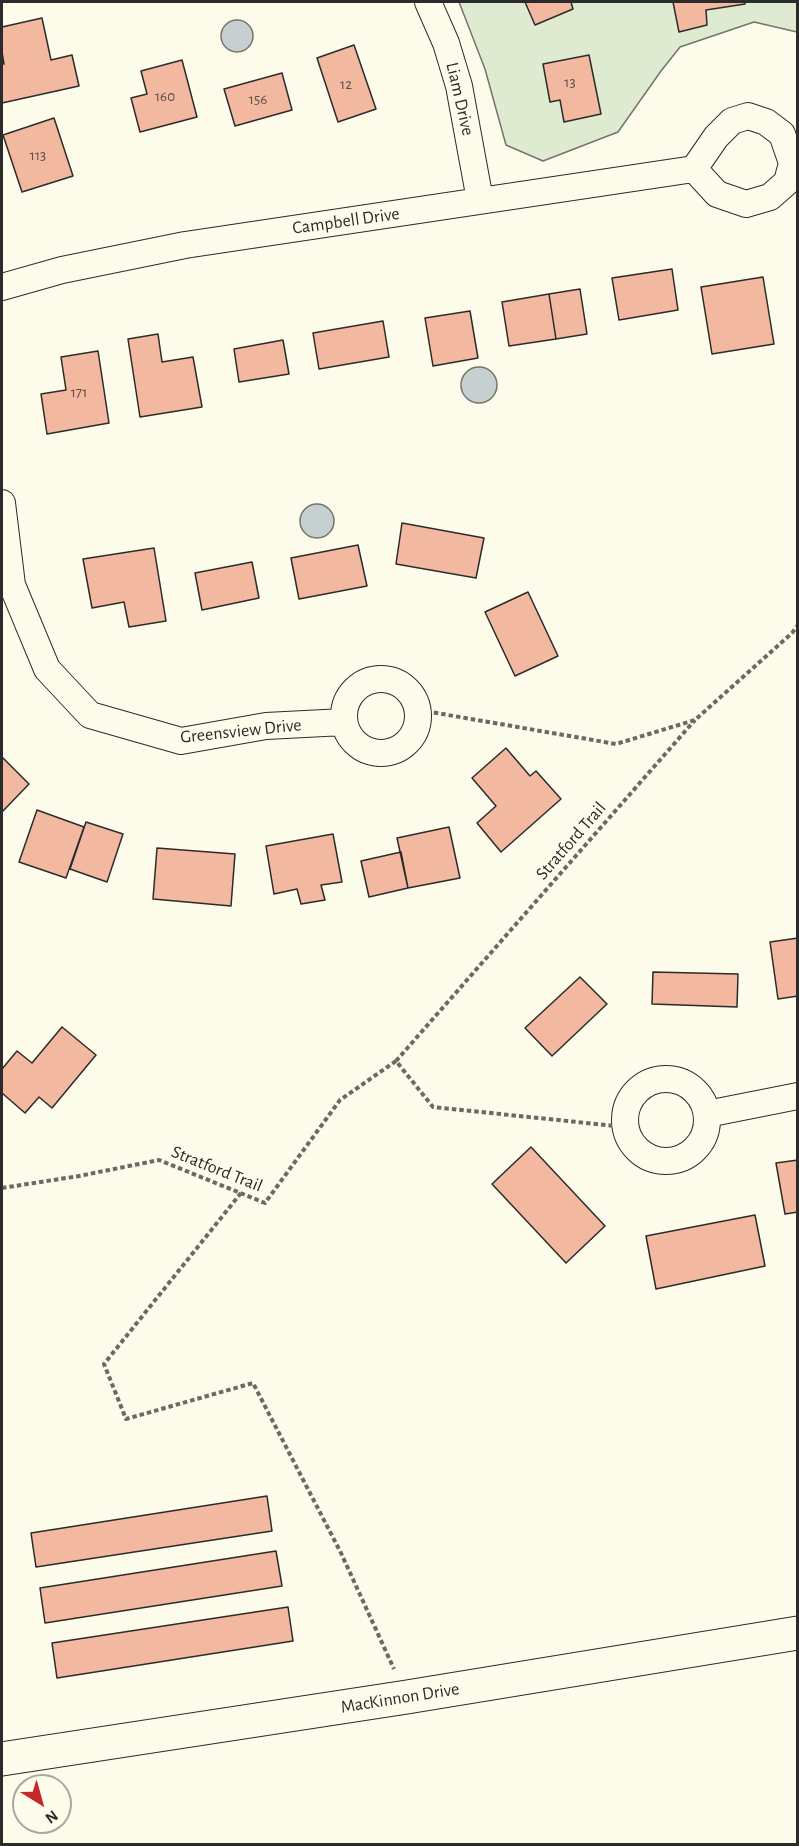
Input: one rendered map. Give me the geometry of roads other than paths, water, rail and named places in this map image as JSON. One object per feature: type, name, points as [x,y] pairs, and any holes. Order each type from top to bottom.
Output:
[{"type":"street","name":"Liam Drive","points":[[428,2],[446,43],[459,86],[480,200]]},
{"type":"street","name":"Campbell Drive","points":[[2,287],[62,270],[185,245],[694,169]]},
{"type":"street","name":"Greensview Drive","points":[[2,503],[12,585],[47,669],[90,715],[181,741],[266,726],[344,722]]},
{"type":"street","points":[[379,678],[401,684],[409,690],[419,710],[419,723],[407,744],[385,753],[373,753],[362,749],[354,741],[344,722],[344,712],[351,694],[359,686],[379,678]]},
{"type":"street","points":[[659,1079],[676,1080],[690,1087],[701,1099],[707,1114],[707,1130],[700,1144],[688,1155],[673,1161],[657,1161],[642,1154],[631,1142],[625,1127],[626,1111],[632,1096],[645,1085],[659,1079]]},
{"type":"street","points":[[707,1114],[798,1096]]},
{"type":"street","name":"MacKinnon Drive","points":[[2,1759],[407,1697],[798,1633]]}]
